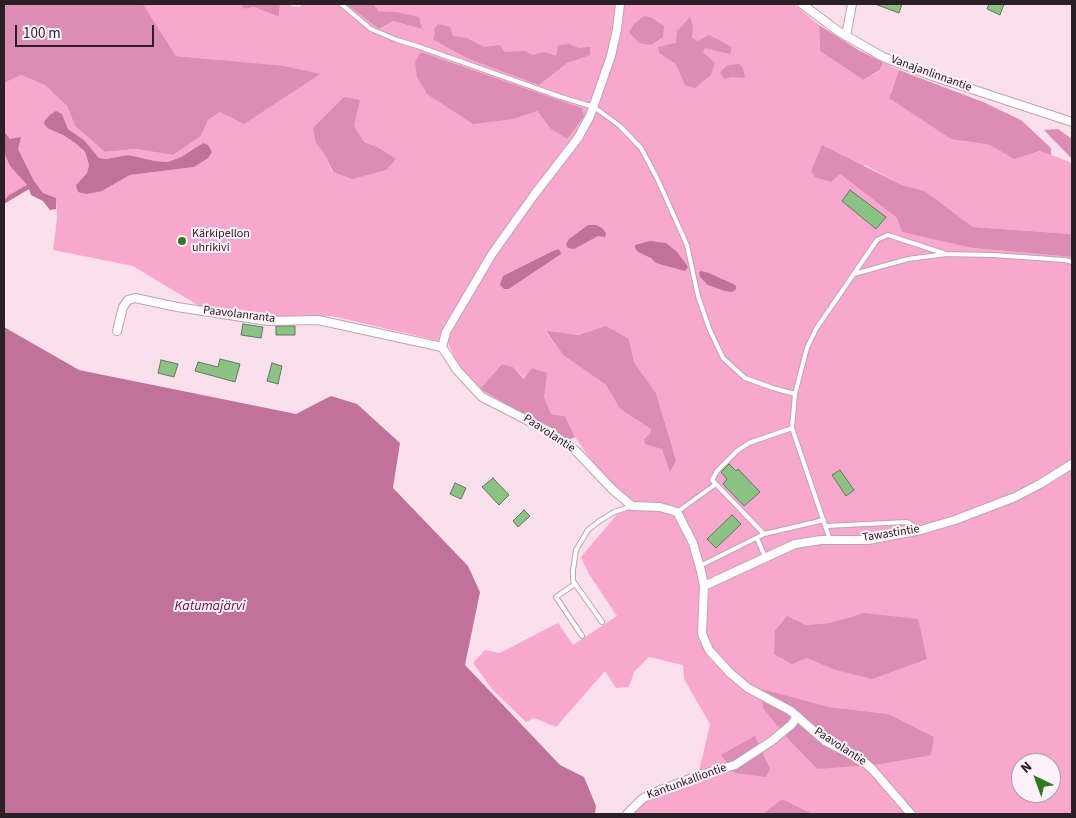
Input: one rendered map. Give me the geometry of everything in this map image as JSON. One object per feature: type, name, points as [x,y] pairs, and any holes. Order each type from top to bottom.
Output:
[{"type":"street","points":[[442,347],[446,332],[492,254],[578,138],[594,107],[613,47],[620,4]]},
{"type":"street","name":"Vanajanlinnantie","points":[[802,4],[846,36],[884,57],[1072,122]]},
{"type":"street","points":[[846,36],[852,4]]},
{"type":"street","name":"Paavolanranta","points":[[117,331],[123,307],[128,300],[135,298],[177,307],[268,321],[318,320],[442,347]]},
{"type":"street","name":"Paavolantie","points":[[442,347],[457,370],[482,397],[517,414],[577,452],[612,489],[632,506]]},
{"type":"street","name":"Tawastintie","points":[[704,586],[795,544],[830,540],[868,540],[921,530],[955,520],[1006,501],[1040,484],[1072,464]]},
{"type":"street","points":[[632,506],[660,507],[677,512]]},
{"type":"street","name":"Paavolantie","points":[[677,512],[693,543],[700,566],[704,586],[702,634],[709,650],[730,673],[748,688],[791,711],[825,740],[862,760],[911,814]]},
{"type":"street","name":"Kantunkalliontie","points":[[627,814],[642,799],[658,791],[703,774],[735,765],[777,737],[792,724],[797,716]]},
{"type":"lane","points":[[341,4],[372,29],[396,40],[594,107],[620,126],[641,148],[657,178],[687,245],[698,296],[709,328],[723,358],[745,378],[795,394]]},
{"type":"lane","points":[[830,540],[792,428],[795,394],[807,348],[816,329],[877,240],[888,235],[946,254]]},
{"type":"lane","points":[[854,274],[908,259],[946,254],[993,255],[1072,262]]},
{"type":"lane","points":[[764,534],[712,480],[717,471],[737,451],[749,443],[792,428]]},
{"type":"lane","points":[[677,512],[716,484]]},
{"type":"lane","points":[[602,622],[573,581],[576,550],[588,530],[598,522],[614,512],[632,506]]},
{"type":"lane","points":[[700,566],[764,534],[824,520]]},
{"type":"lane","points":[[826,526],[907,522],[921,530]]},
{"type":"lane","points":[[757,538],[765,557]]},
{"type":"lane","points":[[575,584],[556,597],[582,636]]},
{"type":"shaded area","points":[[4,4],[143,4],[176,56],[284,66],[320,74],[244,124],[220,112],[208,120],[201,136],[173,155],[136,149],[105,152],[75,126],[67,106],[45,85],[21,75],[4,83]]},
{"type":"shaded area","points":[[143,4],[241,4],[244,9],[254,7],[279,17],[280,4],[300,7],[302,4],[346,4],[379,29],[393,21],[422,29],[396,12],[379,11],[373,4],[794,4],[819,25],[820,51],[863,80],[880,71],[883,62],[899,70],[890,94],[963,141],[990,145],[1008,155],[1019,157],[1041,151],[1072,163],[1072,234],[973,227],[925,191],[902,185],[865,165],[840,174],[897,218],[973,248],[1072,257],[1072,814],[813,814],[782,799],[762,814],[630,814],[641,801],[698,776],[710,724],[684,679],[683,665],[649,657],[634,672],[629,687],[616,688],[605,671],[556,727],[534,718],[526,722],[492,689],[473,663],[485,650],[500,653],[558,623],[573,645],[617,616],[589,574],[581,557],[630,499],[608,485],[575,437],[565,416],[551,414],[544,397],[513,367],[502,364],[480,389],[458,365],[448,343],[332,316],[259,317],[201,307],[133,266],[53,250],[57,219],[56,199],[43,193],[36,185],[18,149],[4,131],[4,83],[21,75],[46,85],[67,106],[75,126],[105,152],[136,149],[173,155],[201,136],[208,120],[220,112],[219,60],[176,56]],"holes":[[[421,52],[582,108],[584,116],[550,128],[537,111]],[[62,114],[68,129],[84,140],[99,158],[106,159],[128,155],[168,162],[181,157],[203,143],[194,167],[130,175],[102,191],[76,185],[87,173],[89,165],[85,153],[75,143],[49,129]],[[353,127],[364,142],[372,145],[332,172],[325,155],[316,143]],[[546,332],[629,339],[634,362],[656,393],[676,460],[662,449],[650,434],[651,429],[620,409],[606,385],[563,355]],[[864,613],[775,653],[787,617],[806,625],[829,623]],[[763,706],[829,707],[889,714],[934,737],[933,741],[817,769],[788,739]]]},
{"type":"shaded area","points":[[241,4],[280,4],[279,17],[254,7],[244,9]]},
{"type":"shaded area","points":[[346,4],[373,4],[379,11],[396,12],[419,17],[422,29],[393,21],[379,29]]},
{"type":"shaded area","points":[[644,16],[652,18],[664,26],[663,37],[651,45],[639,43],[629,32],[634,24]]},
{"type":"shaded area","points":[[690,17],[693,26],[692,38],[698,41],[709,35],[732,47],[730,54],[705,48],[703,52],[715,63],[711,75],[695,88],[685,85],[676,64],[659,53],[658,47],[676,43],[677,31]]},
{"type":"shaded area","points":[[438,24],[450,27],[453,36],[467,38],[484,47],[500,45],[504,52],[525,51],[532,55],[544,52],[556,56],[558,45],[569,44],[579,48],[590,47],[590,55],[567,63],[539,85],[469,59],[441,44],[433,39],[434,30]]},
{"type":"shaded area","points":[[819,25],[860,51],[883,62],[880,70],[863,80],[820,51]]},
{"type":"shaded area","points":[[421,52],[582,108],[584,116],[567,139],[550,128],[537,111],[513,119],[473,124],[427,94],[417,77],[415,62]]},
{"type":"shaded area","points":[[739,64],[743,68],[745,78],[732,77],[724,79],[720,72],[728,65]]},
{"type":"shaded area","points":[[899,70],[983,102],[1021,120],[1051,148],[1051,155],[1040,151],[1014,159],[990,145],[951,139],[889,98]]},
{"type":"shaded area","points":[[344,97],[360,100],[354,126],[364,142],[377,147],[396,159],[386,170],[352,179],[333,172],[325,155],[316,143],[313,128]]},
{"type":"shaded area","points":[[1058,129],[1072,139],[1072,159],[1044,130]]},
{"type":"shaded area","points":[[822,145],[902,185],[925,191],[973,227],[1072,234],[1072,257],[973,248],[902,232],[897,218],[840,174],[831,182],[815,177],[811,171]]},
{"type":"shaded area","points":[[4,153],[10,166],[27,185],[4,200]]},
{"type":"shaded area","points":[[606,326],[629,339],[634,362],[656,393],[676,460],[670,472],[662,449],[645,444],[644,439],[650,434],[651,429],[620,409],[606,385],[563,355],[546,331],[579,335]]},
{"type":"shaded area","points":[[502,364],[513,367],[524,379],[532,368],[547,373],[544,397],[551,414],[565,416],[575,437],[568,440],[480,389]]},
{"type":"shaded area","points":[[864,613],[918,619],[927,659],[872,679],[836,670],[807,658],[792,664],[774,654],[775,631],[787,616],[806,625],[829,623]]},
{"type":"shaded area","points":[[761,689],[829,707],[889,714],[934,737],[931,755],[881,764],[817,769],[788,739],[763,708]]},
{"type":"shaded area","points":[[755,736],[770,769],[766,777],[735,773],[721,755]]},
{"type":"shaded area","points":[[782,799],[813,814],[762,814]]},
{"type":"water","points":[[56,111],[62,114],[68,129],[84,140],[99,158],[106,159],[128,155],[168,162],[181,157],[203,143],[208,145],[212,152],[208,158],[194,167],[130,175],[102,191],[87,194],[78,192],[76,185],[87,173],[89,165],[85,152],[75,143],[49,129],[44,124],[45,120]]},
{"type":"water","points":[[4,131],[10,139],[21,137],[18,149],[34,181],[43,193],[56,198],[56,209],[50,210],[43,201],[31,195],[29,189],[4,204],[4,200],[9,195],[27,185],[10,166],[4,153]]},
{"type":"water","points":[[588,225],[596,225],[602,228],[606,233],[605,237],[598,236],[574,249],[568,248],[566,244],[569,239]]},
{"type":"water","points":[[650,241],[666,243],[677,252],[688,267],[685,271],[656,263],[651,258],[638,252],[635,248],[635,245]]},
{"type":"water","points":[[559,249],[561,254],[509,289],[504,289],[500,285],[503,276]]},
{"type":"water","points":[[701,271],[733,284],[736,286],[736,289],[732,292],[725,291],[708,285],[700,277],[699,272]]},
{"type":"water","name":"Katumajärvi","points":[[4,327],[79,370],[296,414],[331,396],[357,404],[400,443],[393,488],[468,566],[480,592],[465,665],[560,765],[584,777],[596,806],[595,814],[4,814]]},
{"type":"building","points":[[875,4],[902,4],[899,13]]},
{"type":"building","points":[[989,4],[1004,4],[1000,15],[987,9]]},
{"type":"building","points":[[850,190],[886,217],[876,229],[842,201]]},
{"type":"building","points":[[243,324],[263,327],[261,338],[241,335]]},
{"type":"building","points":[[276,326],[295,326],[295,335],[276,335]]},
{"type":"building","points":[[220,359],[240,364],[235,382],[195,371],[198,362],[218,367]]},
{"type":"building","points":[[161,360],[178,364],[174,377],[158,373]]},
{"type":"building","points":[[272,363],[282,366],[278,384],[267,381]]},
{"type":"building","points":[[729,464],[736,471],[738,469],[760,492],[744,506],[723,484],[727,479],[721,472]]},
{"type":"building","points":[[840,470],[854,490],[846,496],[832,475]]},
{"type":"building","points":[[493,478],[509,495],[499,505],[482,487]]},
{"type":"building","points":[[455,483],[466,488],[461,499],[450,494]]},
{"type":"building","points":[[524,510],[530,516],[518,527],[513,521]]},
{"type":"building","points":[[732,515],[741,524],[716,548],[707,539]]},
{"type":"place","name":"Kärkipellon uhrikivi","points":[[182,241]]}]
